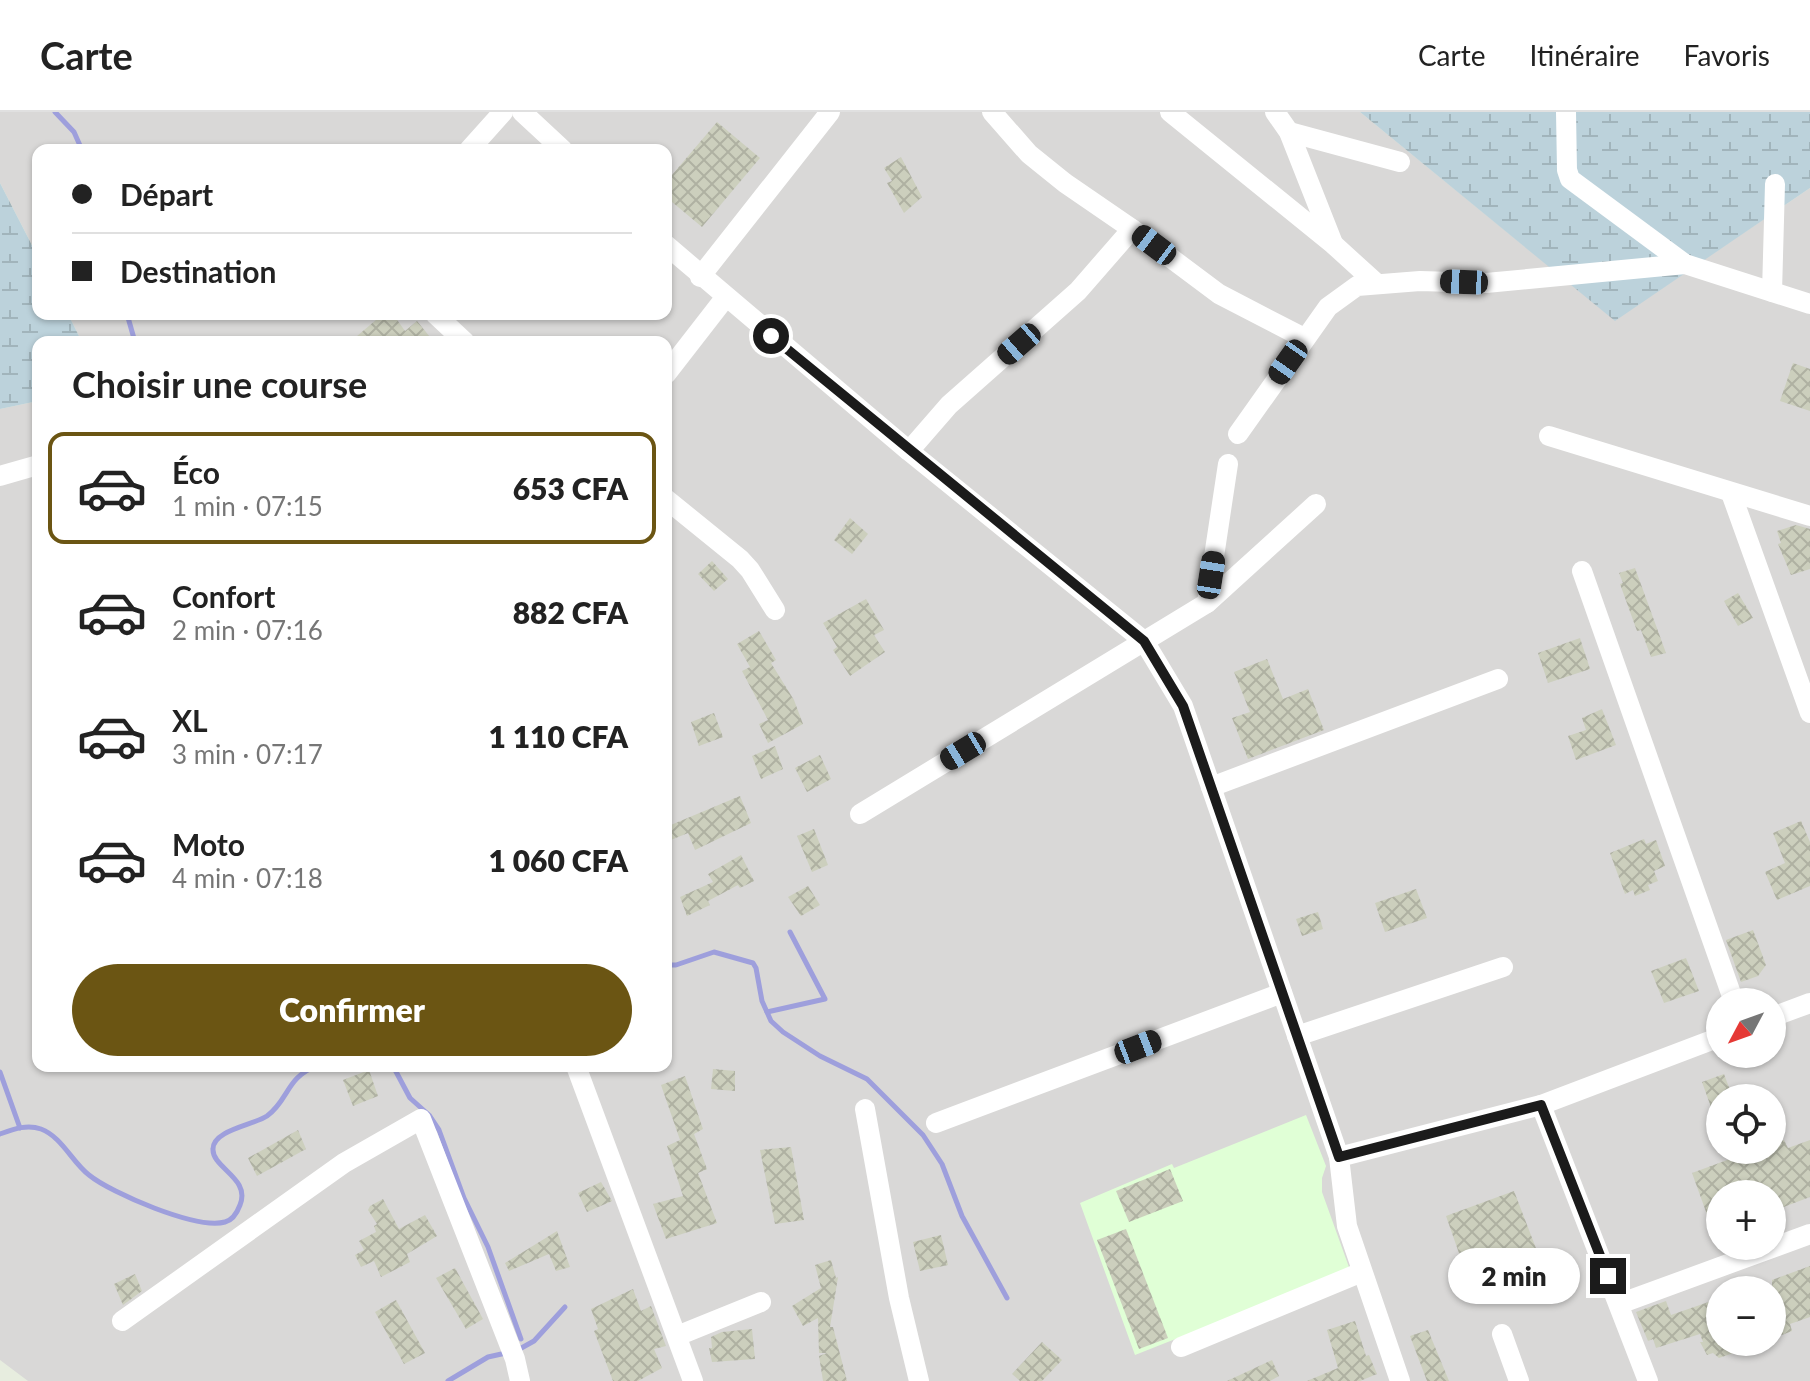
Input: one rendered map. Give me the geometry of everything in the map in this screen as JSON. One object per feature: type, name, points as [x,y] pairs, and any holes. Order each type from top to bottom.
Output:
[{"type":"street","points":[[474,144],[503,112]]},
{"type":"street","points":[[522,112],[557,144]]},
{"type":"street","points":[[700,277],[830,112]]},
{"type":"street","points":[[992,112],[1029,154],[1065,183],[1219,294],[1304,338]]},
{"type":"street","points":[[1170,112],[1333,244],[1376,283]]},
{"type":"street","points":[[1275,112],[1289,132],[1333,244]]},
{"type":"street","points":[[1566,112],[1567,170],[1570,179],[1685,264],[1810,304]]},
{"type":"street","points":[[1289,132],[1400,162]]},
{"type":"street","points":[[1772,292],[1775,184]]},
{"type":"street","points":[[909,451],[949,405],[1078,291],[1132,229]]},
{"type":"street","points":[[672,251],[909,451],[1144,641],[1183,706],[1339,1157],[1347,1226],[1400,1381]]},
{"type":"street","points":[[1238,434],[1328,307],[1357,286],[1420,281],[1486,283],[1685,264]]},
{"type":"street","points":[[672,366],[725,298]]},
{"type":"street","points":[[441,320],[459,336]]},
{"type":"street","points":[[1549,436],[1810,516]]},
{"type":"street","points":[[1207,603],[1228,464]]},
{"type":"street","points":[[0,476],[32,467]]},
{"type":"street","points":[[1731,493],[1810,713]]},
{"type":"street","points":[[672,504],[740,559],[775,610]]},
{"type":"street","points":[[860,814],[1207,603],[1316,504]]},
{"type":"street","points":[[1582,571],[1729,988]]},
{"type":"street","points":[[1211,787],[1498,679]]},
{"type":"street","points":[[1297,1036],[1503,967]]},
{"type":"street","points":[[936,1123],[1282,993]]},
{"type":"street","points":[[1786,1012],[1810,1003]]},
{"type":"street","points":[[1339,1157],[1541,1105],[1706,1042]]},
{"type":"street","points":[[578,1072],[693,1381]]},
{"type":"street","points":[[1541,1105],[1648,1381]]},
{"type":"street","points":[[865,1109],[899,1298],[919,1381]]},
{"type":"street","points":[[122,1321],[344,1163],[421,1119],[515,1359],[520,1381]]},
{"type":"street","points":[[1619,1304],[1810,1234]]},
{"type":"street","points":[[1181,1347],[1362,1272]]},
{"type":"street","points":[[677,1336],[761,1302]]},
{"type":"street","points":[[1502,1334],[1519,1381]]},
{"type":"shaded area","points":[[0,112],[1360,112],[1615,320],[1810,188],[1810,1381],[28,1381],[0,1360],[0,409],[32,402],[32,1072],[672,1072],[672,336],[79,336],[71,320],[672,320],[672,144],[32,144],[32,245],[0,183]]},
{"type":"shaded area","points":[[1306,1115],[1326,1166],[1322,1192],[1350,1270],[1135,1355],[1080,1203],[1172,1164],[1174,1168]]},
{"type":"green space","points":[[1360,112],[1810,112],[1810,188],[1615,321]]},
{"type":"green space","points":[[0,183],[32,245],[32,320],[71,320],[79,336],[32,336],[32,402],[0,409]]},
{"type":"building","points":[[717,122],[760,158],[702,227],[672,202],[672,175]]},
{"type":"building","points":[[901,157],[922,197],[904,213],[887,183],[892,181],[884,168]]},
{"type":"building","points":[[376,320],[397,320],[405,331],[417,321],[429,336],[357,336]]},
{"type":"building","points":[[1793,363],[1810,369],[1810,411],[1780,401]]},
{"type":"building","points":[[850,518],[868,534],[852,554],[834,540]]},
{"type":"building","points":[[1796,525],[1810,529],[1810,569],[1791,575],[1778,544],[1781,543],[1777,531]]},
{"type":"building","points":[[712,561],[728,579],[714,591],[698,574]]},
{"type":"building","points":[[1635,568],[1666,653],[1651,657],[1641,630],[1637,631],[1619,573]]},
{"type":"building","points":[[1738,593],[1753,618],[1738,626],[1724,601]]},
{"type":"building","points":[[866,599],[884,630],[874,635],[885,652],[850,676],[833,650],[837,647],[823,623]]},
{"type":"building","points":[[759,631],[776,660],[771,663],[794,700],[803,724],[768,743],[759,724],[768,720],[742,671],[750,667],[737,644]]},
{"type":"building","points":[[1580,638],[1590,669],[1548,683],[1538,653]]},
{"type":"building","points":[[1267,659],[1283,699],[1308,689],[1324,730],[1248,759],[1232,718],[1250,712],[1234,672]]},
{"type":"building","points":[[1602,709],[1616,745],[1576,760],[1568,736],[1586,730],[1582,718]]},
{"type":"building","points":[[714,713],[723,737],[699,746],[691,722]]},
{"type":"building","points":[[775,746],[783,769],[761,779],[752,756]]},
{"type":"building","points":[[820,755],[831,779],[807,792],[795,768]]},
{"type":"building","points":[[740,796],[751,823],[695,850],[688,833],[672,840],[672,824]]},
{"type":"building","points":[[1801,821],[1810,842],[1810,886],[1777,900],[1765,872],[1785,863],[1773,833]]},
{"type":"building","points":[[814,829],[828,865],[812,872],[797,836]]},
{"type":"building","points":[[1644,839],[1646,844],[1656,840],[1665,866],[1654,871],[1658,881],[1648,885],[1650,890],[1635,896],[1633,890],[1625,894],[1610,853]]},
{"type":"building","points":[[741,855],[754,881],[740,888],[738,885],[708,901],[710,905],[687,916],[680,897],[713,882],[708,874]]},
{"type":"building","points":[[808,886],[820,905],[801,916],[788,897]]},
{"type":"building","points":[[1416,889],[1427,918],[1385,932],[1375,903]]},
{"type":"building","points":[[1318,912],[1323,929],[1302,936],[1296,919]]},
{"type":"building","points":[[1753,930],[1766,965],[1758,976],[1741,982],[1726,940]]},
{"type":"building","points":[[1686,958],[1699,991],[1664,1003],[1651,971]]},
{"type":"building","points":[[713,1069],[735,1071],[735,1091],[711,1089]]},
{"type":"building","points":[[370,1072],[378,1096],[353,1106],[343,1080]]},
{"type":"building","points":[[1724,1074],[1728,1084],[1706,1084],[1706,1093],[1702,1082]]},
{"type":"building","points":[[685,1076],[703,1129],[694,1134],[707,1169],[698,1173],[717,1223],[666,1239],[653,1204],[683,1196],[667,1146],[680,1140],[661,1085]]},
{"type":"building","points":[[298,1130],[306,1149],[257,1176],[248,1158]]},
{"type":"building","points":[[1810,1140],[1810,1197],[1786,1206],[1786,1180],[1706,1180],[1706,1212],[1692,1173],[1716,1164],[1786,1164],[1786,1144],[1788,1148]]},
{"type":"building","points":[[791,1147],[804,1220],[775,1224],[760,1150]]},
{"type":"building","points":[[1170,1169],[1183,1201],[1129,1222],[1116,1191]]},
{"type":"building","points":[[601,1182],[612,1201],[587,1212],[578,1193]]},
{"type":"building","points":[[1514,1191],[1539,1256],[1544,1254],[1552,1274],[1534,1281],[1537,1288],[1513,1297],[1510,1289],[1476,1302],[1446,1216]]},
{"type":"building","points":[[383,1199],[399,1229],[425,1215],[437,1236],[407,1254],[410,1262],[381,1277],[374,1261],[361,1267],[355,1255],[364,1250],[359,1241],[376,1232],[374,1226],[377,1224],[368,1210],[370,1206]]},
{"type":"building","points":[[1126,1229],[1168,1338],[1139,1349],[1097,1240]]},
{"type":"building","points":[[557,1231],[570,1267],[556,1271],[549,1254],[509,1271],[505,1263]]},
{"type":"building","points":[[941,1235],[948,1265],[920,1271],[913,1242]]},
{"type":"building","points":[[831,1260],[838,1277],[830,1327],[833,1327],[847,1381],[823,1381],[819,1356],[827,1353],[819,1353],[818,1318],[803,1326],[792,1306],[821,1288],[815,1265]]},
{"type":"building","points":[[1810,1266],[1810,1317],[1790,1324],[1792,1331],[1786,1333],[1786,1276],[1783,1276]]},
{"type":"building","points":[[455,1268],[483,1319],[466,1329],[436,1278]]},
{"type":"building","points":[[135,1274],[142,1291],[123,1305],[114,1284]]},
{"type":"building","points":[[633,1289],[641,1311],[651,1306],[666,1346],[654,1349],[662,1368],[638,1381],[613,1381],[594,1331],[598,1329],[591,1309]]},
{"type":"building","points":[[396,1300],[425,1353],[404,1364],[375,1312]]},
{"type":"building","points":[[1666,1301],[1671,1315],[1706,1303],[1706,1353],[1700,1334],[1656,1348],[1653,1339],[1648,1341],[1636,1312]]},
{"type":"building","points":[[1355,1321],[1366,1356],[1369,1355],[1377,1374],[1360,1381],[1307,1381],[1338,1368],[1327,1330]]},
{"type":"building","points":[[752,1329],[755,1359],[712,1362],[709,1348],[712,1348],[711,1337],[722,1332]]},
{"type":"building","points":[[1428,1330],[1449,1381],[1427,1381],[1410,1336]]},
{"type":"building","points":[[1042,1342],[1062,1360],[1042,1381],[1020,1381],[1012,1374]]},
{"type":"building","points":[[1272,1360],[1279,1376],[1270,1381],[1227,1381]]},
{"type":"waterway","points":[[55,112],[74,132],[79,144]]},
{"type":"waterway","points":[[129,320],[133,336]]},
{"type":"waterway","points":[[767,1012],[825,999],[790,932]]},
{"type":"waterway","points":[[672,965],[714,952],[753,963],[762,1001],[771,1021],[820,1056],[867,1079],[923,1135],[942,1164],[962,1216],[1007,1298]]},
{"type":"waterway","points":[[0,1072],[20,1128]]},
{"type":"waterway","points":[[0,1134],[26,1127],[41,1129],[55,1138],[100,1183],[175,1215],[195,1221],[225,1222],[236,1213],[242,1196],[236,1180],[214,1156],[215,1142],[227,1133],[267,1116],[280,1103],[293,1082],[305,1072]]},
{"type":"waterway","points":[[396,1072],[410,1098],[429,1115],[439,1130],[464,1198],[488,1247],[521,1339]]},
{"type":"waterway","points":[[516,1351],[534,1341],[565,1307]]},
{"type":"waterway","points":[[448,1381],[488,1357],[506,1353]]},
{"type":"route","points":[[771,336],[1144,641],[1183,706],[1339,1157],[1541,1105],[1608,1276]]}]
